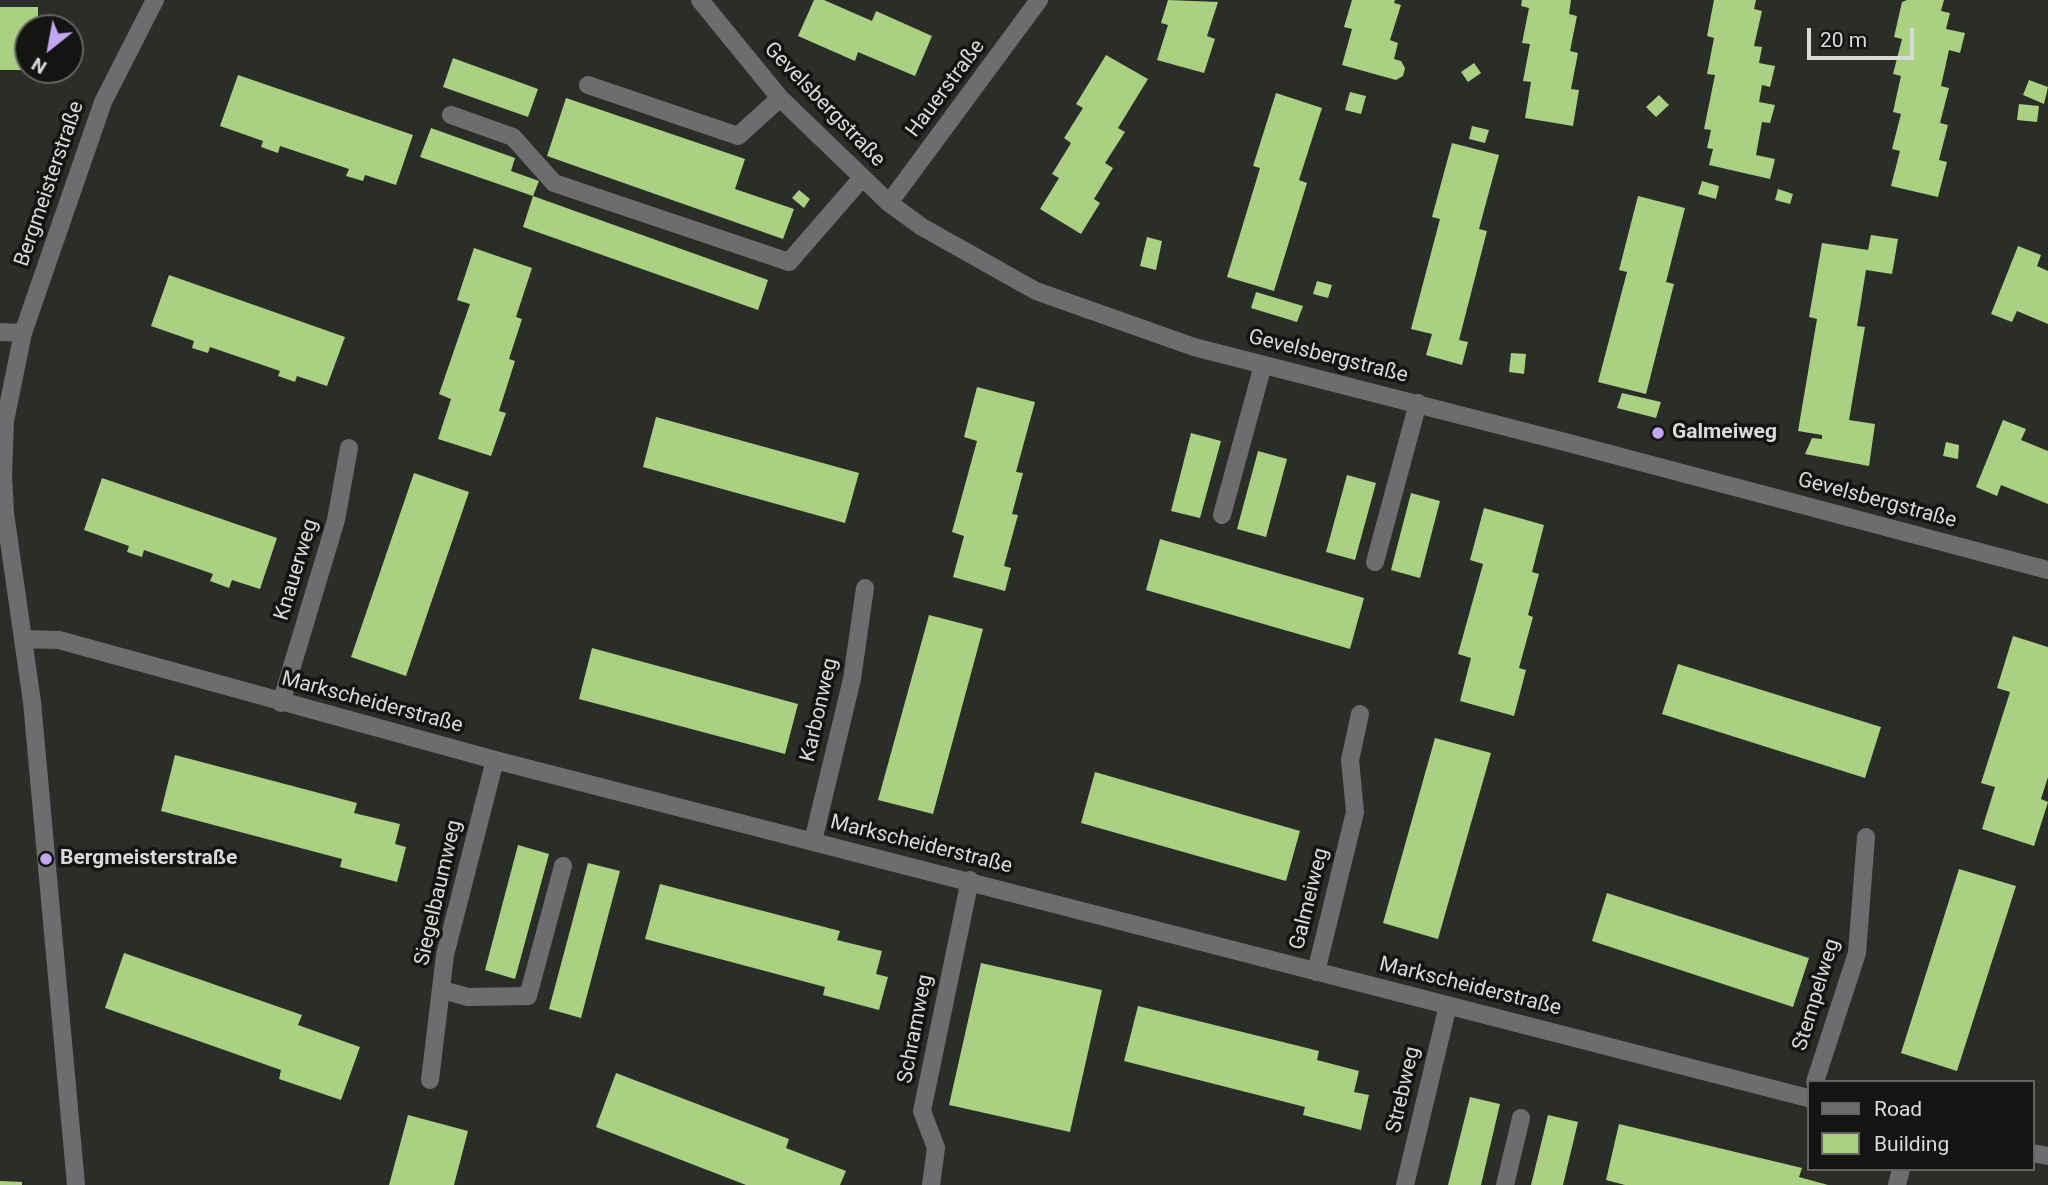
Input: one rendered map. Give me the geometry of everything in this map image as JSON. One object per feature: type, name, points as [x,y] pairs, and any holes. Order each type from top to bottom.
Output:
[{"type":"street","name":"Bergmeisterstraße","points":[[76,1185],[32,702],[2,476],[5,421],[23,333],[103,102],[155,0]]},
{"type":"street","name":"Gevelsbergstraße","points":[[700,0],[780,98],[889,203],[953,245],[1036,291],[1194,347],[1418,403],[2048,570]]},
{"type":"street","name":"Hauerstraße","points":[[889,203],[1039,0]]},
{"type":"street","points":[[588,85],[738,136],[780,98]]},
{"type":"street","points":[[451,115],[513,137],[554,183],[789,262],[862,178]]},
{"type":"street","points":[[0,332],[23,333]]},
{"type":"street","points":[[1222,515],[1262,365]]},
{"type":"street","points":[[1375,562],[1418,403]]},
{"type":"street","name":"Knauerweg","points":[[281,703],[336,520],[349,449]]},
{"type":"street","name":"Karbonweg","points":[[813,841],[852,679],[865,588]]},
{"type":"street","name":"Markscheiderstraße","points":[[23,639],[59,640],[495,760],[970,880],[1806,1097]]},
{"type":"street","name":"Galmeiweg","points":[[1316,972],[1355,812],[1350,760],[1360,713]]},
{"type":"street","name":"Siegelbaumweg","points":[[430,1080],[445,955],[495,760]]},
{"type":"street","name":"Stempelweg","points":[[1816,1080],[1857,953],[1866,837]]},
{"type":"street","points":[[442,990],[468,997],[528,996],[563,866]]},
{"type":"street","name":"Schramweg","points":[[931,1185],[936,1149],[922,1111],[970,880]]},
{"type":"street","name":"Strebweg","points":[[1405,1185],[1448,1005]]},
{"type":"street","points":[[1505,1185],[1521,1118]]},
{"type":"building","points":[[814,0],[824,0],[872,21],[876,11],[932,36],[915,76],[858,52],[855,61],[798,36]]},
{"type":"building","points":[[1168,0],[1218,2],[1207,36],[1215,39],[1204,73],[1157,60],[1168,25],[1161,23]]},
{"type":"building","points":[[1352,0],[1395,0],[1394,3],[1401,5],[1390,40],[1398,43],[1394,59],[1401,61],[1405,68],[1403,76],[1396,80],[1342,65],[1352,29],[1344,27]]},
{"type":"building","points":[[1522,0],[1571,0],[1569,14],[1577,16],[1570,51],[1578,53],[1571,89],[1579,90],[1573,126],[1525,118],[1531,82],[1523,81],[1530,44],[1522,43],[1529,8],[1521,6]]},
{"type":"building","points":[[1714,0],[1756,0],[1754,9],[1762,11],[1754,46],[1762,47],[1759,63],[1775,66],[1770,87],[1762,85],[1759,102],[1775,105],[1770,123],[1762,122],[1756,155],[1775,159],[1770,179],[1709,165],[1713,149],[1707,148],[1711,130],[1704,129],[1715,75],[1707,74],[1714,38],[1707,36]]},
{"type":"building","points":[[1944,0],[1941,11],[1950,13],[1946,29],[1965,33],[1960,53],[1949,50],[1941,86],[1949,88],[1940,123],[1948,125],[1939,160],[1947,162],[1938,197],[1891,186],[1900,151],[1892,149],[1901,114],[1893,112],[1901,76],[1893,74],[1902,39],[1894,37],[1902,2]]},
{"type":"building","points":[[0,7],[38,7],[38,14],[14,14],[14,70],[0,70]]},
{"type":"building","points":[[1106,55],[1148,79],[1118,128],[1125,132],[1105,163],[1113,168],[1094,199],[1100,203],[1081,234],[1040,209],[1059,178],[1052,174],[1071,143],[1064,138],[1083,108],[1076,104]]},
{"type":"building","points":[[453,58],[538,89],[528,117],[443,87]]},
{"type":"building","points":[[1474,63],[1481,73],[1468,82],[1461,72]]},
{"type":"building","points":[[238,75],[413,135],[396,185],[365,175],[363,181],[346,176],[349,169],[280,146],[278,153],[261,147],[263,141],[220,126]]},
{"type":"building","points":[[2029,80],[2048,87],[2044,104],[2023,95]]},
{"type":"building","points":[[1350,92],[1366,96],[1361,114],[1345,110]]},
{"type":"building","points":[[1276,93],[1322,108],[1299,180],[1307,183],[1274,291],[1227,277],[1260,168],[1253,166]]},
{"type":"building","points":[[1659,95],[1669,105],[1656,117],[1646,107]]},
{"type":"building","points":[[566,98],[745,159],[735,189],[794,209],[783,239],[547,156]]},
{"type":"building","points":[[2019,104],[2039,106],[2037,122],[2017,120]]},
{"type":"building","points":[[1472,126],[1489,130],[1485,143],[1469,139]]},
{"type":"building","points":[[431,128],[515,158],[511,171],[539,181],[533,196],[420,157]]},
{"type":"building","points":[[1452,143],[1499,155],[1479,229],[1487,231],[1459,340],[1468,342],[1462,365],[1426,355],[1432,334],[1411,329],[1440,219],[1432,217]]},
{"type":"building","points":[[1702,181],[1719,186],[1716,199],[1698,194]]},
{"type":"building","points":[[1778,189],[1793,194],[1790,204],[1775,200]]},
{"type":"building","points":[[799,190],[810,199],[804,208],[792,198]]},
{"type":"building","points":[[533,196],[768,280],[758,310],[523,227]]},
{"type":"building","points":[[1638,196],[1685,208],[1666,282],[1674,284],[1646,394],[1598,382],[1627,272],[1619,270]]},
{"type":"building","points":[[1871,235],[1898,239],[1892,274],[1866,270],[1857,326],[1865,327],[1849,420],[1875,424],[1869,466],[1805,454],[1812,438],[1822,439],[1822,435],[1798,431],[1817,319],[1809,317],[1822,243],[1868,250]]},
{"type":"building","points":[[1147,237],[1162,241],[1156,270],[1140,266]]},
{"type":"building","points":[[2018,246],[2041,255],[2037,266],[2048,271],[2048,324],[2017,311],[2012,322],[1991,314]]},
{"type":"building","points":[[474,248],[532,268],[516,317],[522,319],[509,359],[515,361],[499,411],[506,413],[491,456],[438,439],[451,399],[439,394],[470,304],[457,300]]},
{"type":"building","points":[[169,275],[345,337],[327,386],[297,376],[295,382],[278,376],[280,371],[210,347],[208,353],[192,348],[194,341],[151,326]]},
{"type":"building","points":[[1317,281],[1332,285],[1328,298],[1313,294]]},
{"type":"building","points":[[1256,292],[1303,306],[1297,322],[1251,308]]},
{"type":"building","points":[[1511,353],[1526,354],[1524,374],[1509,372]]},
{"type":"building","points":[[977,387],[1035,402],[1016,472],[1023,473],[1012,514],[1018,515],[1004,566],[1011,568],[1005,591],[953,577],[964,536],[952,532],[977,441],[964,437]]},
{"type":"building","points":[[1622,393],[1661,402],[1656,418],[1617,408]]},
{"type":"building","points":[[656,417],[859,473],[845,523],[643,467]]},
{"type":"building","points":[[2003,420],[2026,429],[2021,440],[2048,451],[2048,504],[2001,485],[1997,496],[1976,487]]},
{"type":"building","points":[[1191,433],[1221,441],[1200,518],[1171,511]]},
{"type":"building","points":[[1946,442],[1959,445],[1958,459],[1943,456]]},
{"type":"building","points":[[1258,451],[1287,459],[1266,537],[1237,529]]},
{"type":"building","points":[[414,473],[469,492],[406,676],[351,657]]},
{"type":"building","points":[[1347,475],[1376,483],[1355,560],[1326,552]]},
{"type":"building","points":[[102,478],[277,538],[260,589],[232,580],[229,588],[210,581],[213,574],[144,550],[142,557],[127,552],[129,546],[84,530]]},
{"type":"building","points":[[1411,493],[1440,501],[1420,578],[1391,570]]},
{"type":"building","points":[[1484,508],[1544,525],[1532,572],[1539,574],[1528,615],[1533,617],[1519,668],[1526,670],[1514,716],[1460,701],[1471,658],[1458,654],[1483,564],[1470,560]]},
{"type":"building","points":[[1160,539],[1364,598],[1350,649],[1146,590]]},
{"type":"building","points":[[929,615],[983,629],[933,814],[878,800]]},
{"type":"building","points":[[2013,636],[2048,647],[2048,777],[2041,799],[2048,802],[2034,846],[1982,829],[1995,787],[1981,783],[2010,692],[1997,688]]},
{"type":"building","points":[[592,648],[798,704],[785,754],[579,699]]},
{"type":"building","points":[[1678,664],[1881,727],[1865,778],[1662,714]]},
{"type":"building","points":[[1435,738],[1491,753],[1438,939],[1383,923]]},
{"type":"building","points":[[175,755],[357,803],[354,813],[400,824],[395,844],[406,847],[397,882],[340,867],[342,859],[161,811]]},
{"type":"building","points":[[1095,772],[1300,831],[1286,881],[1081,823]]},
{"type":"building","points":[[518,845],[549,854],[515,979],[485,970]]},
{"type":"building","points":[[588,863],[620,871],[581,1018],[549,1009]]},
{"type":"building","points":[[1959,869],[2016,886],[1957,1071],[1901,1053]]},
{"type":"building","points":[[660,884],[840,931],[837,940],[882,951],[876,974],[888,977],[879,1010],[823,995],[825,987],[645,939]]},
{"type":"building","points":[[1607,893],[1809,958],[1793,1007],[1592,941]]},
{"type":"building","points":[[124,953],[302,1015],[298,1025],[360,1047],[341,1100],[279,1079],[281,1070],[105,1008]]},
{"type":"building","points":[[981,963],[1102,990],[1070,1132],[949,1105]]},
{"type":"building","points":[[1138,1006],[1319,1051],[1317,1060],[1359,1071],[1354,1092],[1369,1095],[1361,1130],[1303,1115],[1305,1107],[1124,1061]]},
{"type":"building","points":[[616,1073],[789,1139],[786,1148],[846,1171],[840,1185],[746,1185],[596,1127]]},
{"type":"building","points":[[1470,1097],[1500,1104],[1481,1185],[1448,1185]]},
{"type":"building","points":[[408,1115],[468,1131],[454,1185],[389,1185]]},
{"type":"building","points":[[1548,1115],[1578,1122],[1563,1185],[1531,1185]]},
{"type":"building","points":[[1619,1124],[1802,1168],[1799,1177],[1828,1185],[1625,1185],[1606,1180]]},
{"type":"building","points":[[0,1181],[22,1182],[22,1185],[0,1185]]},
{"type":"place","name":"Galmeiweg","points":[[1658,433]]},
{"type":"place","name":"Bergmeisterstraße","points":[[46,859]]}]
